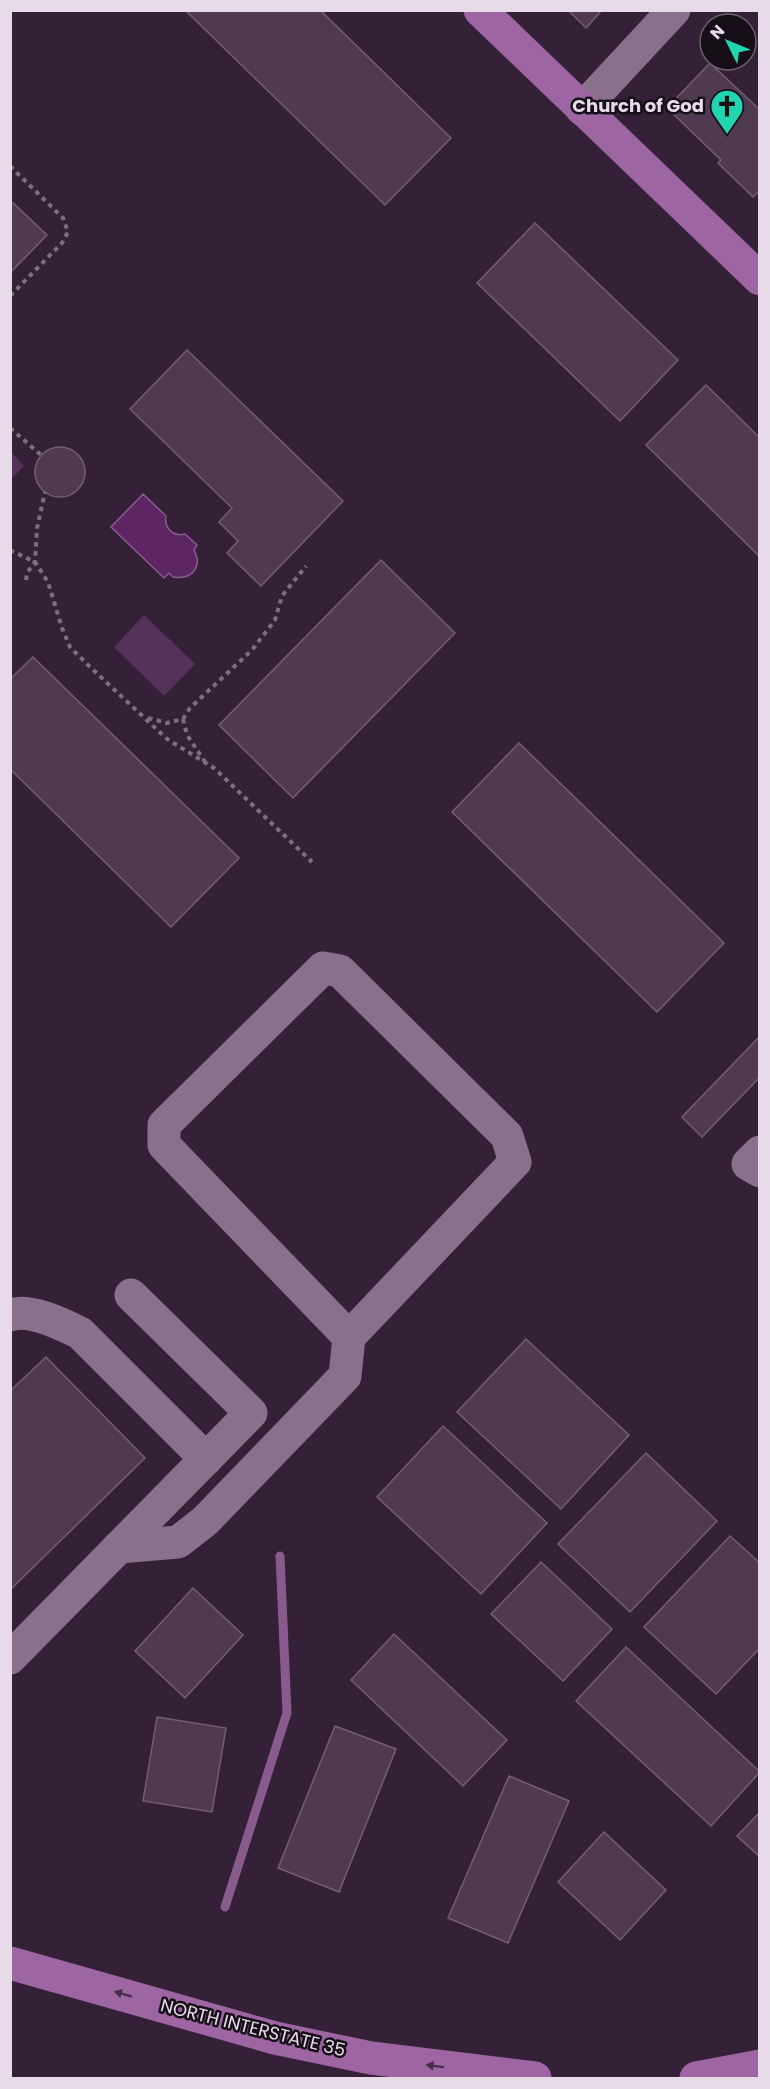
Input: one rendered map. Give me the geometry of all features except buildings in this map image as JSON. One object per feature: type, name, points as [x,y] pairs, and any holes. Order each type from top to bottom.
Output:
[{"type":"main road","points":[[480,10],[759,279]]},
{"type":"main road","name":"NORTH INTERSTATE 35","points":[[10,1963],[275,2038],[371,2058],[535,2079]]},
{"type":"main road","points":[[696,2079],[759,2066]]},
{"type":"street","points":[[582,109],[674,10]]},
{"type":"street","points":[[119,1547],[178,1542],[205,1521],[345,1376],[349,1337],[515,1162],[507,1136],[340,971],[323,968],[164,1125],[164,1145],[349,1337]]},
{"type":"street","points":[[759,1152],[748,1164],[759,1171]]},
{"type":"street","points":[[10,1658],[251,1413],[131,1295]]},
{"type":"street","points":[[10,1315],[18,1312],[56,1321],[80,1333],[206,1459]]},
{"type":"path","points":[[10,166],[63,218],[68,232],[62,243],[10,296]]},
{"type":"path","points":[[10,428],[40,455]]},
{"type":"path","points":[[26,580],[27,573],[35,562],[37,528],[45,492]]},
{"type":"path","points":[[10,550],[35,562],[48,582],[70,647],[167,739],[207,764],[312,862]]},
{"type":"path","points":[[145,717],[167,723],[183,719],[199,698],[252,650],[275,620],[282,596],[306,566]]},
{"type":"path","points":[[183,719],[187,735],[207,764]]},
{"type":"shaded area","points":[[11,452],[24,466],[11,479]]},
{"type":"shaded area","points":[[143,494],[166,516],[166,524],[170,531],[185,534],[197,545],[194,550],[196,567],[190,574],[173,577],[169,573],[164,578],[111,527]]},
{"type":"shaded area","points":[[144,615],[195,664],[164,696],[114,647]]},
{"type":"waterway","points":[[225,1907],[287,1713],[280,1556]]},
{"type":"place","name":"Church of God","points":[[727,135]]}]
